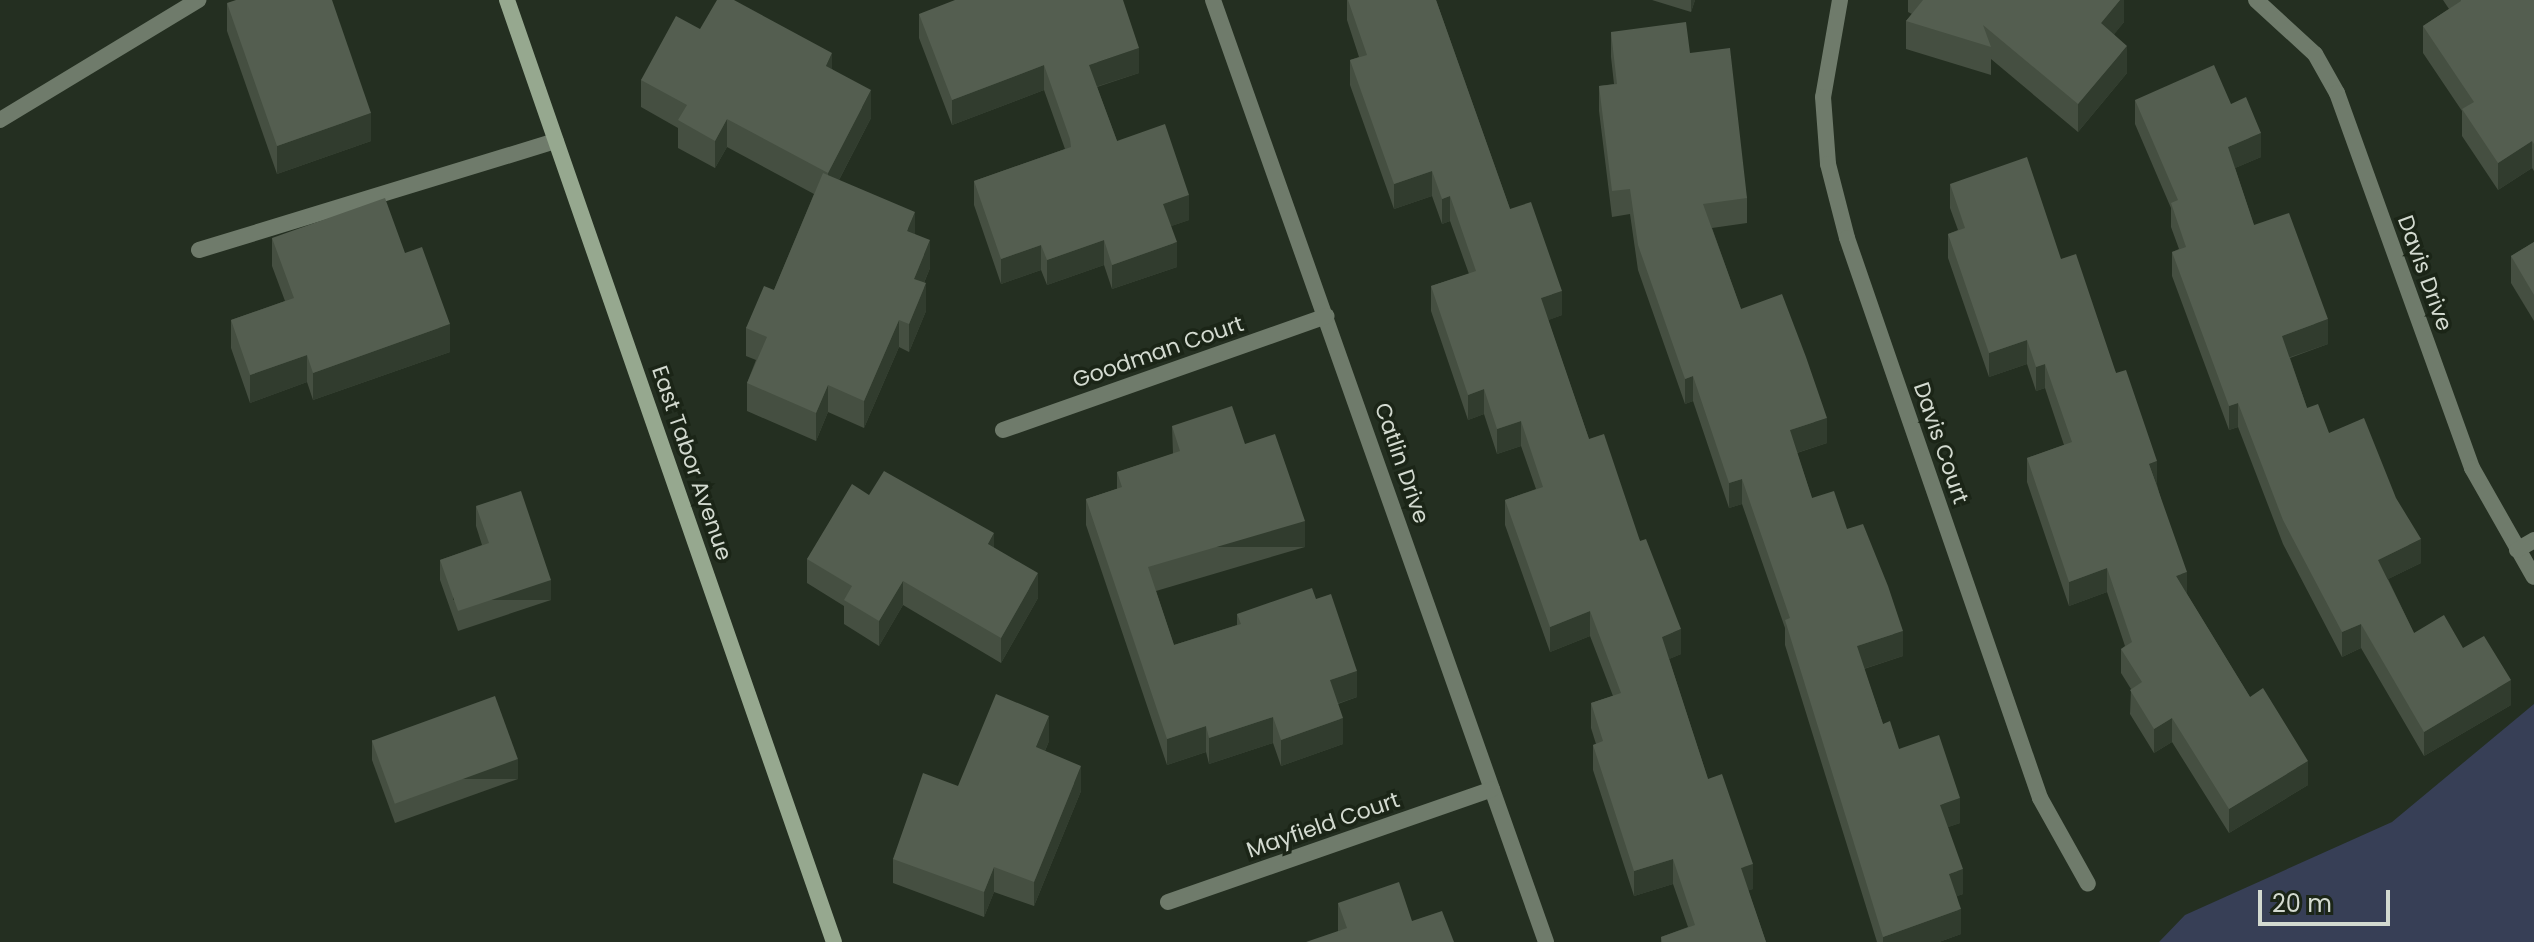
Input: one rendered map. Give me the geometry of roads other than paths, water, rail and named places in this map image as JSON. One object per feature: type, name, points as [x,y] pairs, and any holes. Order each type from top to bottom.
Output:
[{"type":"main road","name":"East Tabor Avenue","points":[[507,0],[834,942]]},
{"type":"street","points":[[0,120],[198,0]]},
{"type":"street","name":"Catlin Drive","points":[[1213,0],[1546,942]]},
{"type":"street","name":"Davis Court","points":[[1840,0],[1823,97],[1828,164],[1847,238],[2040,798],[2088,884]]},
{"type":"street","name":"Davis Drive","points":[[2256,0],[2315,54],[2337,93],[2472,468],[2534,577]]},
{"type":"street","points":[[199,250],[556,141]]},
{"type":"street","name":"Goodman Court","points":[[1003,430],[1327,316]]},
{"type":"street","points":[[2517,550],[2534,540]]},
{"type":"street","name":"Mayfield Court","points":[[1168,902],[1492,789]]}]
